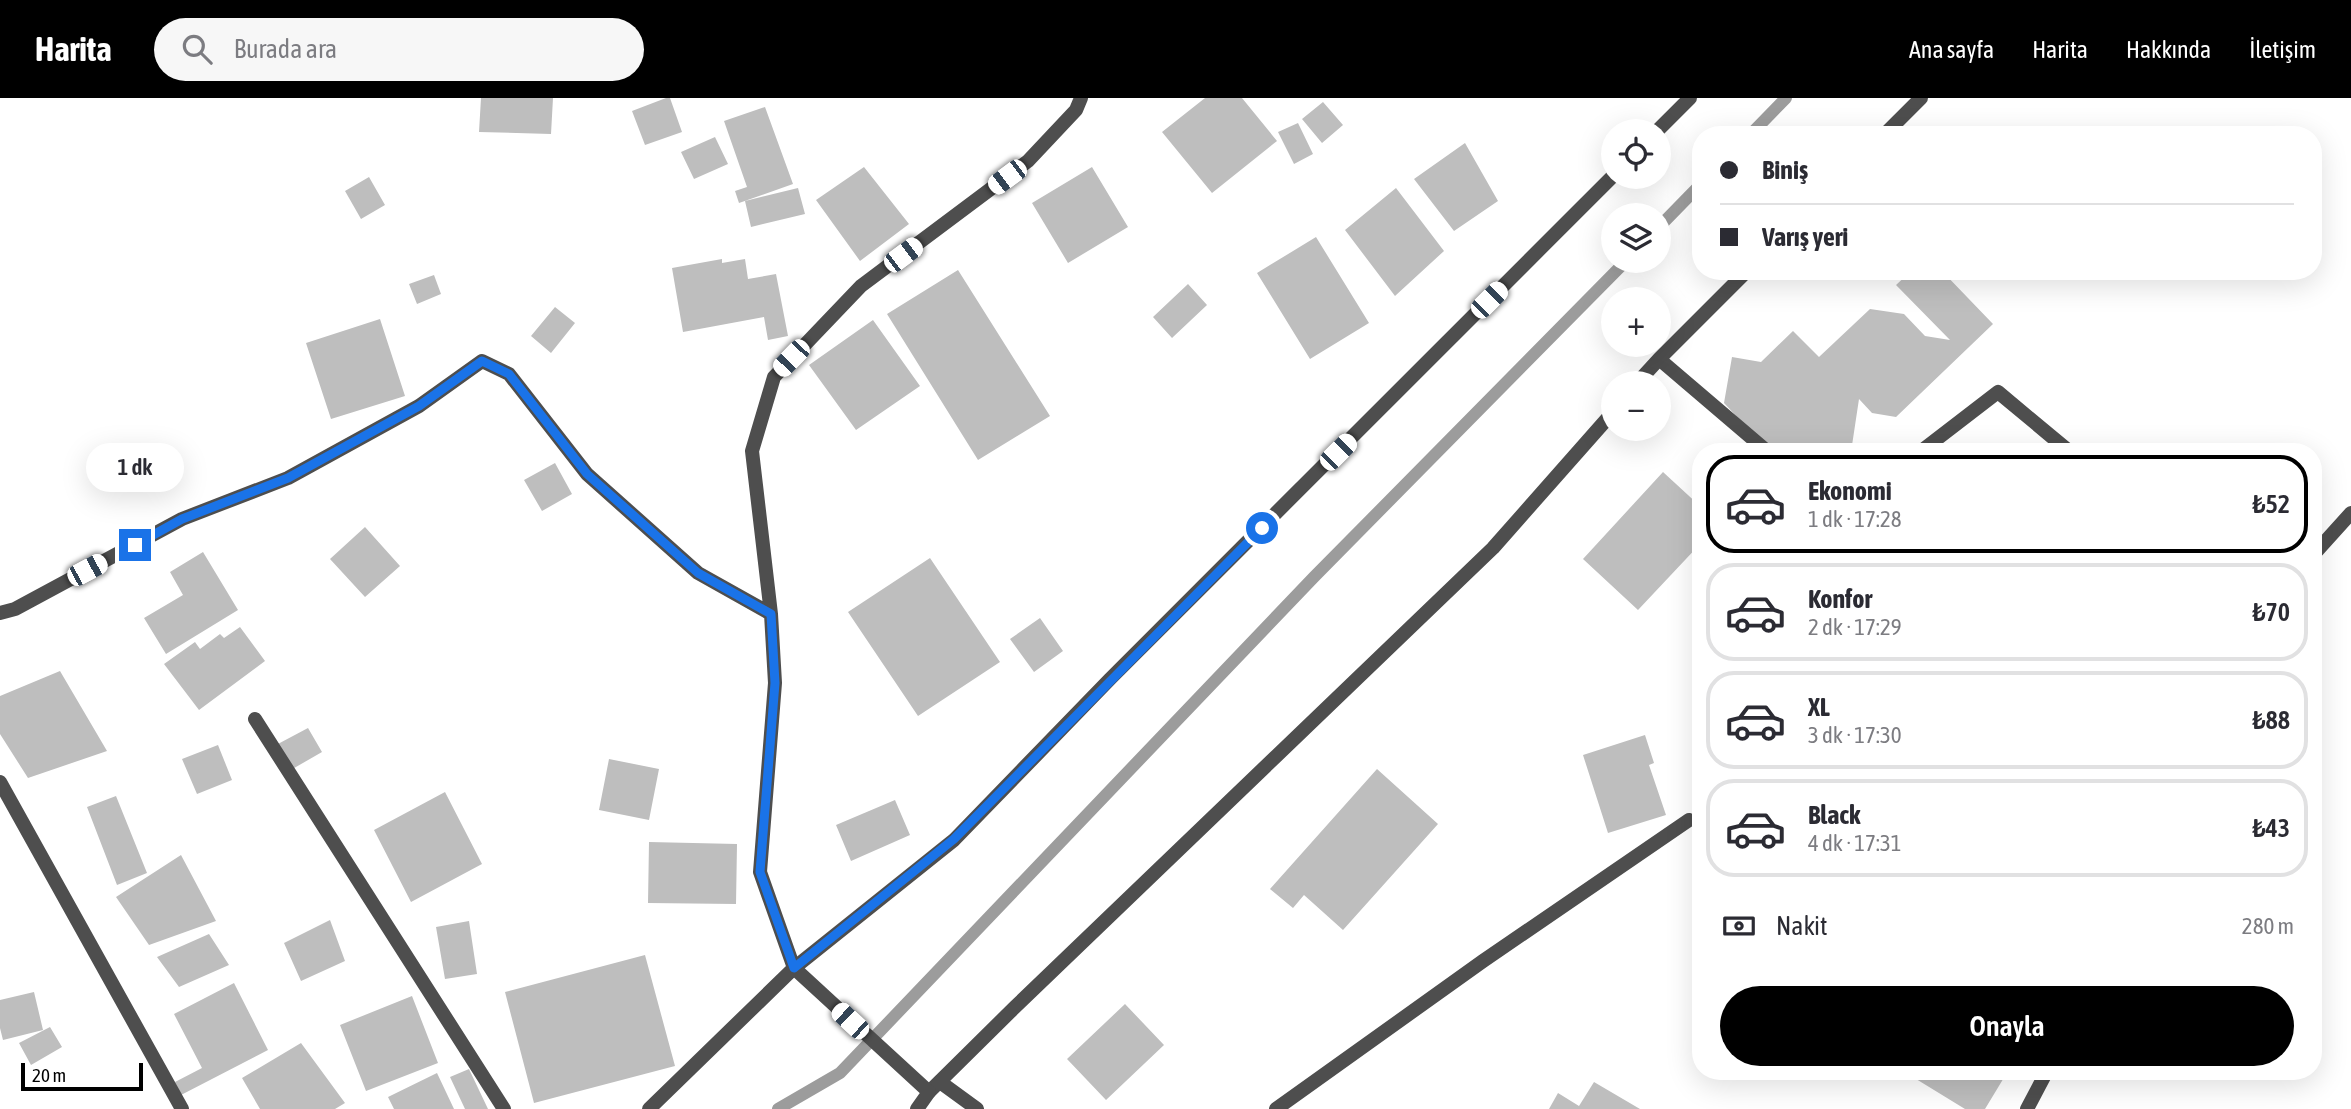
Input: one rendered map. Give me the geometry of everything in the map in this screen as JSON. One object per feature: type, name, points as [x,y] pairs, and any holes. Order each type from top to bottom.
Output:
[{"type":"street","points":[[977,1109],[901,1069],[796,970],[760,872],[775,683],[771,614],[752,451],[774,377],[861,286],[1028,161],[1076,110],[1081,98]]},
{"type":"street","points":[[1669,119],[1690,98]]},
{"type":"street","points":[[1893,126],[1921,98]]},
{"type":"street","points":[[649,1109],[796,970],[954,839],[1110,679],[1601,188]]},
{"type":"street","points":[[1648,371],[1738,280]]},
{"type":"street","points":[[1659,359],[1757,443]]},
{"type":"street","points":[[0,613],[15,609],[182,519],[288,478],[419,406],[482,361],[509,374],[587,474],[698,573],[771,614]]},
{"type":"street","points":[[1932,443],[1998,392],[2059,443]]},
{"type":"street","points":[[917,1109],[935,1087],[1035,988],[1493,548],[1601,426]]},
{"type":"street","points":[[2322,545],[2351,513]]},
{"type":"street","points":[[255,719],[504,1109]]},
{"type":"street","points":[[0,782],[182,1109]]},
{"type":"street","points":[[1276,1109],[1472,968],[1689,820]]},
{"type":"street","points":[[2027,1109],[2043,1080]]},
{"type":"building","points":[[481,98],[553,98],[551,134],[479,132]]},
{"type":"building","points":[[670,98],[682,132],[645,145],[632,111]]},
{"type":"building","points":[[1205,98],[1242,98],[1277,141],[1212,193],[1162,132]]},
{"type":"building","points":[[1323,102],[1343,125],[1322,143],[1302,119]]},
{"type":"building","points":[[765,107],[793,184],[739,203],[735,191],[747,187],[724,121]]},
{"type":"building","points":[[1298,123],[1313,154],[1294,164],[1278,132]]},
{"type":"building","points":[[715,137],[728,164],[694,179],[681,152]]},
{"type":"building","points":[[1465,143],[1498,201],[1454,231],[1414,179]]},
{"type":"building","points":[[864,167],[909,224],[860,261],[816,200]]},
{"type":"building","points":[[1092,167],[1128,227],[1068,263],[1032,203]]},
{"type":"building","points":[[369,177],[385,205],[361,219],[345,191]]},
{"type":"building","points":[[798,188],[805,214],[751,227],[745,201]]},
{"type":"building","points":[[1396,188],[1444,251],[1395,296],[1345,230]]},
{"type":"building","points":[[1316,237],[1369,323],[1310,359],[1257,273]]},
{"type":"building","points":[[722,259],[722,263],[745,259],[748,279],[776,274],[788,336],[768,340],[764,317],[683,332],[672,268]]},
{"type":"building","points":[[958,270],[1050,416],[978,460],[887,314]]},
{"type":"building","points":[[434,275],[441,294],[417,304],[409,284]]},
{"type":"building","points":[[1901,280],[1951,280],[1993,324],[1896,417],[1872,413],[1859,399],[1852,443],[1762,443],[1724,403],[1732,357],[1761,362],[1793,331],[1819,357],[1870,309],[1904,314],[1925,336],[1950,340],[1896,285]]},
{"type":"building","points":[[1188,284],[1207,305],[1172,338],[1153,317]]},
{"type":"building","points":[[555,307],[575,323],[551,353],[531,336]]},
{"type":"building","points":[[380,319],[405,396],[331,419],[306,343]]},
{"type":"building","points":[[873,320],[920,386],[856,430],[809,365]]},
{"type":"building","points":[[555,463],[572,494],[542,511],[524,480]]},
{"type":"building","points":[[1663,472],[1692,499],[1692,553],[1638,610],[1583,559]]},
{"type":"building","points":[[365,527],[400,566],[365,597],[330,559]]},
{"type":"building","points":[[203,552],[238,610],[166,654],[144,618],[183,595],[170,572]]},
{"type":"building","points":[[930,558],[1000,662],[918,716],[848,612]]},
{"type":"building","points":[[1040,618],[1063,651],[1034,672],[1010,639]]},
{"type":"building","points":[[240,627],[265,661],[199,710],[164,664],[195,642],[200,649],[220,634],[224,638]]},
{"type":"building","points":[[60,671],[107,751],[28,778],[0,734],[0,696]]},
{"type":"building","points":[[308,728],[322,752],[289,771],[276,745]]},
{"type":"building","points":[[1645,735],[1654,763],[1649,765],[1666,815],[1608,833],[1583,755]]},
{"type":"building","points":[[218,745],[232,780],[197,794],[182,759]]},
{"type":"building","points":[[609,759],[659,769],[649,820],[599,810]]},
{"type":"building","points":[[1377,769],[1438,824],[1343,930],[1304,895],[1293,908],[1270,889]]},
{"type":"building","points":[[445,792],[482,864],[411,902],[374,830]]},
{"type":"building","points":[[116,796],[147,873],[117,885],[87,807]]},
{"type":"building","points":[[895,800],[910,835],[851,861],[836,825]]},
{"type":"building","points":[[649,842],[737,844],[736,904],[648,903]]},
{"type":"building","points":[[181,855],[216,921],[149,945],[116,897]]},
{"type":"building","points":[[330,920],[345,961],[301,981],[284,943]]},
{"type":"building","points":[[469,921],[477,974],[445,979],[436,927]]},
{"type":"building","points":[[209,934],[229,965],[179,987],[157,957]]},
{"type":"building","points":[[645,955],[675,1066],[534,1103],[505,992]]},
{"type":"building","points":[[234,983],[268,1050],[181,1095],[175,1082],[202,1068],[174,1014]]},
{"type":"building","points":[[34,992],[43,1030],[3,1040],[0,1000]]},
{"type":"building","points":[[412,996],[438,1063],[366,1091],[340,1025]]},
{"type":"building","points":[[1125,1004],[1164,1045],[1106,1100],[1067,1059]]},
{"type":"building","points":[[50,1027],[62,1047],[31,1065],[19,1043]]},
{"type":"building","points":[[301,1043],[345,1103],[335,1109],[260,1109],[242,1078]]},
{"type":"building","points":[[469,1069],[488,1109],[465,1109],[450,1077]]},
{"type":"building","points":[[437,1073],[454,1109],[394,1109],[388,1097]]},
{"type":"building","points":[[1918,1080],[2003,1080],[1985,1109],[1965,1109]]},
{"type":"building","points":[[1594,1082],[1640,1109],[1549,1109],[1558,1093],[1579,1106]]},
{"type":"waterway","points":[[1759,126],[1786,98]]},
{"type":"waterway","points":[[1671,215],[1692,193]]},
{"type":"waterway","points":[[778,1109],[840,1073],[1314,577],[1614,273]]},
{"type":"route","points":[[135,545],[182,519],[288,478],[419,406],[482,361],[509,374],[587,474],[698,573],[771,614],[775,683],[760,872],[794,968],[954,839],[1262,528]]}]
